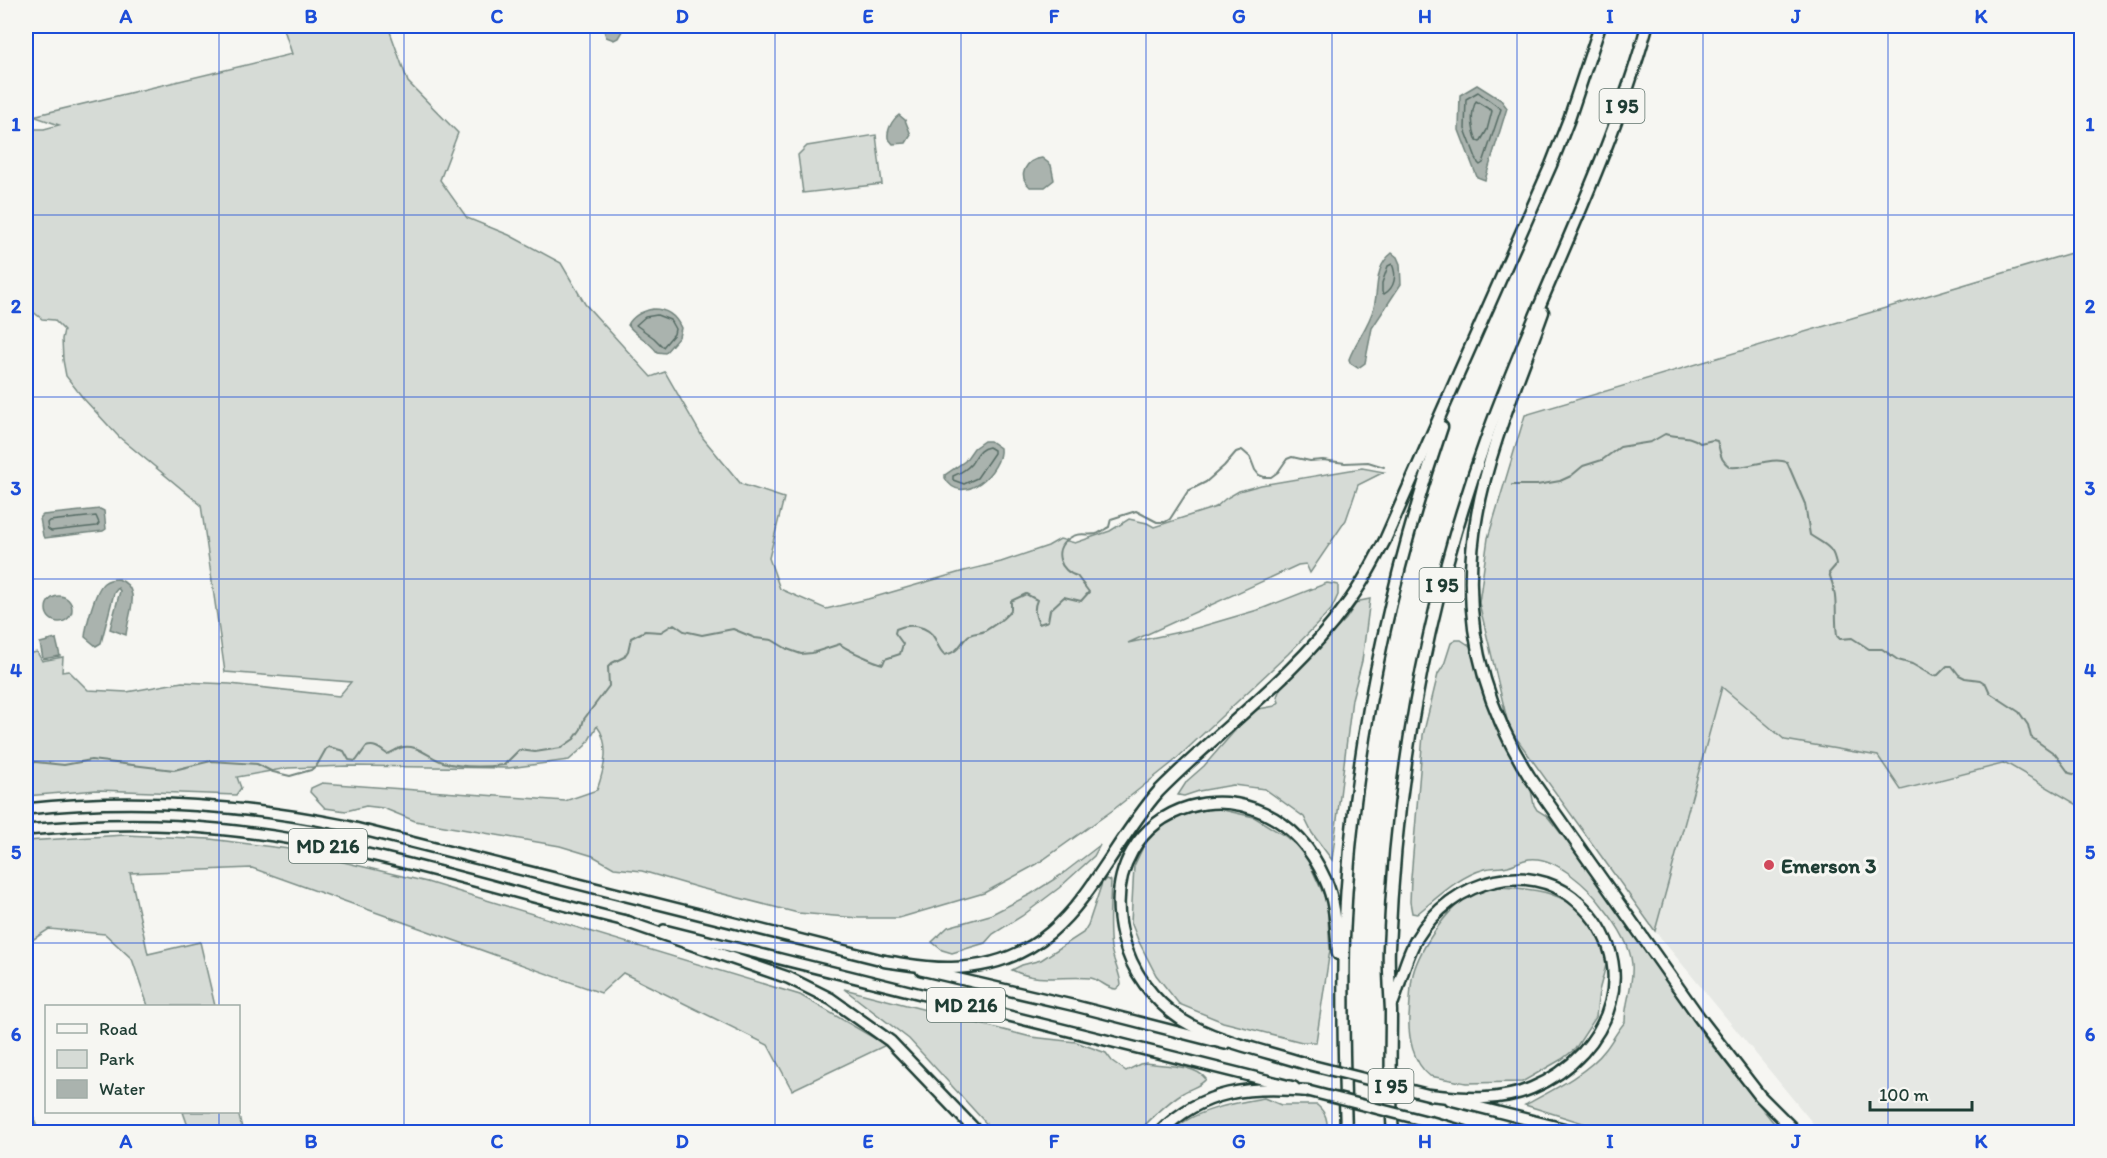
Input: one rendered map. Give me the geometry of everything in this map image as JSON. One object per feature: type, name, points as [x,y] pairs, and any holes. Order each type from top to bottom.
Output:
[{"type":"highway","name":"I 95","points":[[1346,1132],[1343,1019],[1344,937],[1348,875],[1364,738],[1392,598],[1418,501],[1445,417],[1478,331],[1569,119],[1600,26]]},
{"type":"highway","name":"I 95","points":[[1393,1132],[1389,952],[1399,816],[1418,690],[1435,614],[1452,548],[1487,435],[1520,350],[1611,138],[1647,26]]},
{"type":"highway","points":[[1573,227],[1498,440],[1477,514],[1470,592],[1474,634],[1482,671],[1512,749],[1536,785],[1699,1017],[1754,1089],[1796,1132]]},
{"type":"highway","points":[[884,961],[934,968],[954,968],[992,962],[1026,949],[1047,937],[1062,923],[1086,894],[1137,817],[1158,792],[1284,674],[1324,633],[1359,588],[1385,540],[1478,331]]},
{"type":"highway","points":[[1306,1064],[1222,1037],[1183,1020],[1154,997],[1142,981],[1126,950],[1119,916],[1119,898],[1125,867],[1134,848],[1146,833],[1157,822],[1187,807],[1220,802],[1239,803],[1255,808],[1270,816],[1296,836],[1318,863],[1332,898],[1343,1019]]},
{"type":"highway","points":[[1390,1007],[1408,956],[1428,923],[1456,897],[1484,883],[1521,878],[1552,885],[1567,893],[1593,916],[1608,944],[1615,977],[1609,1011],[1594,1039],[1566,1069],[1547,1081],[1513,1095],[1475,1099],[1430,1095]]},
{"type":"highway","points":[[624,921],[789,978],[831,999],[890,1041],[977,1132]]},
{"type":"highway","points":[[1160,1132],[1196,1105],[1229,1093],[1267,1088],[1308,1091]]},
{"type":"highway","points":[[1430,1122],[1465,1132]]},
{"type":"main road","name":"MD 216","points":[[26,809],[90,803],[170,803],[252,810],[307,818],[371,832],[884,961],[1076,1006],[1578,1132]]},
{"type":"main road","name":"MD 216","points":[[26,830],[92,825],[159,825],[218,829],[340,849],[1473,1132]]},
{"type":"shaded area","points":[[1722,686],[1785,740],[1878,756],[1901,790],[2006,763],[2081,807],[2081,1132],[1820,1132],[1655,931]]},
{"type":"green space","points":[[283,26],[388,26],[408,82],[458,133],[440,180],[467,218],[509,235],[561,263],[585,304],[651,377],[665,372],[703,438],[741,484],[784,498],[769,558],[780,589],[826,609],[1001,562],[1048,546],[1060,539],[1075,543],[1110,531],[1129,519],[1154,527],[1216,507],[1239,491],[1261,485],[1362,468],[1384,472],[1358,485],[1346,520],[1310,573],[1306,564],[1298,565],[1128,643],[1193,629],[1261,609],[1327,583],[1338,585],[1338,595],[1331,610],[1288,654],[1172,763],[1113,810],[1037,864],[984,893],[899,918],[859,918],[798,913],[642,871],[614,868],[593,856],[560,846],[415,821],[383,808],[366,806],[346,811],[325,808],[310,792],[311,788],[322,783],[565,801],[597,790],[604,766],[605,749],[597,726],[586,745],[569,760],[509,768],[349,766],[288,768],[237,777],[241,788],[236,795],[97,790],[26,796],[26,647],[27,654],[37,652],[42,661],[63,657],[62,672],[69,671],[88,690],[127,692],[182,682],[230,684],[339,696],[351,682],[225,672],[201,505],[119,437],[83,398],[66,376],[62,339],[64,330],[54,320],[42,319],[26,306],[26,129],[44,129],[59,125],[33,116],[292,54]]},
{"type":"green space","points":[[876,135],[882,184],[803,193],[798,155],[807,146]]},
{"type":"green space","points":[[2081,250],[2081,807],[2006,763],[1901,790],[1878,756],[1785,740],[1722,687],[1655,931],[1509,728],[1479,603],[1488,538],[1525,415]]},
{"type":"green space","points":[[1370,599],[1362,661],[1352,699],[1332,860],[1312,833],[1304,817],[1265,789],[1233,785],[1184,796],[1178,795],[1187,781],[1204,766],[1253,710],[1275,706],[1279,702],[1277,697],[1281,686],[1346,619],[1355,605],[1360,601]]},
{"type":"green space","points":[[1461,640],[1470,646],[1508,749],[1531,790],[1537,810],[1547,816],[1583,861],[1702,1033],[1781,1132],[1625,1132],[1586,1124],[1525,1105],[1579,1074],[1606,1049],[1625,1022],[1632,978],[1631,956],[1613,920],[1581,883],[1550,862],[1539,859],[1475,872],[1449,888],[1417,914],[1412,913],[1411,878],[1423,735],[1438,674],[1444,665],[1451,643]]},
{"type":"green space","points":[[1214,808],[1254,817],[1285,836],[1304,852],[1327,902],[1330,950],[1316,1042],[1302,1042],[1223,1022],[1179,1004],[1156,975],[1138,940],[1131,922],[1134,866],[1146,841],[1169,818]]},
{"type":"green space","points":[[125,835],[210,839],[289,849],[427,882],[800,995],[886,1045],[792,1090],[768,1045],[623,973],[601,993],[252,868],[130,873],[148,954],[200,942],[215,1005],[148,1005],[132,959],[105,934],[49,929],[26,944],[26,841]]},
{"type":"green space","points":[[1100,845],[1094,856],[1059,888],[1022,916],[993,934],[985,943],[952,953],[942,950],[932,942],[948,927],[990,915],[1031,894],[1061,875]]},
{"type":"green space","points":[[1106,879],[1111,881],[1109,923],[1111,948],[1121,985],[1113,989],[1091,978],[1032,977],[1012,970],[1041,960],[1083,933],[1088,925],[1102,883]]},
{"type":"green space","points":[[1495,887],[1536,890],[1552,895],[1578,910],[1588,922],[1608,958],[1599,991],[1596,1017],[1575,1049],[1522,1082],[1466,1083],[1430,1076],[1419,1064],[1409,1033],[1410,993],[1419,957],[1433,933],[1460,902],[1475,893]]},
{"type":"green space","points":[[844,989],[1031,1037],[1076,1042],[1106,1053],[1112,1061],[1126,1071],[1146,1063],[1178,1066],[1201,1074],[1206,1079],[1169,1102],[1138,1132],[994,1132],[909,1039]]},
{"type":"green space","points":[[26,1089],[38,1132],[26,1132]]},
{"type":"green space","points":[[1264,1098],[1281,1105],[1317,1105],[1326,1117],[1327,1132],[1171,1132],[1180,1124],[1202,1113],[1227,1105]]},
{"type":"green space","points":[[183,1113],[238,1113],[243,1132],[190,1132]]},
{"type":"water","points":[[603,26],[625,26],[618,38],[614,40],[606,37]]},
{"type":"water","points":[[1477,85],[1501,100],[1507,108],[1485,180],[1477,177],[1459,130],[1460,95]]},
{"type":"water","points":[[899,115],[905,120],[911,135],[906,143],[893,144],[888,138],[888,132],[892,122]]},
{"type":"water","points":[[1042,158],[1051,165],[1054,180],[1045,187],[1030,187],[1024,178],[1025,169],[1031,162]]},
{"type":"water","points":[[1392,253],[1400,264],[1401,284],[1372,328],[1365,363],[1358,368],[1350,363],[1349,359],[1372,314],[1382,265]]},
{"type":"water","points":[[653,309],[670,314],[681,328],[679,337],[665,353],[657,352],[628,325],[639,314]]},
{"type":"water","points":[[984,441],[990,441],[1000,448],[995,466],[980,483],[971,488],[952,487],[945,475],[965,461],[974,448]]},
{"type":"water","points":[[100,509],[104,511],[106,529],[103,531],[45,538],[43,536],[40,518],[43,515]]},
{"type":"water","points":[[118,579],[126,583],[132,595],[126,635],[110,629],[120,591],[118,588],[114,593],[101,643],[96,646],[85,637],[91,608],[104,583]]},
{"type":"water","points":[[59,596],[68,600],[72,609],[68,618],[59,622],[50,618],[46,609],[50,600]]},
{"type":"water","points":[[56,639],[60,656],[43,659],[40,643]]},
{"type":"waterway","points":[[1512,485],[1537,485],[1560,481],[1571,476],[1583,466],[1602,460],[1620,447],[1651,442],[1665,434],[1688,437],[1700,443],[1717,441],[1722,458],[1730,467],[1774,461],[1787,462],[1805,504],[1810,535],[1827,546],[1835,559],[1836,565],[1829,573],[1835,598],[1837,636],[1840,639],[1852,638],[1869,649],[1882,649],[1898,660],[1912,664],[1933,676],[1938,675],[1947,666],[1952,666],[1959,675],[1980,680],[1986,684],[1990,693],[2019,712],[2028,725],[2031,737],[2055,754],[2069,773],[2082,776]]},
{"type":"waterway","points":[[26,761],[64,765],[91,760],[174,770],[211,761],[257,764],[273,772],[290,776],[311,770],[329,747],[344,751],[349,760],[356,761],[366,747],[372,746],[387,754],[400,748],[412,747],[450,764],[481,767],[504,765],[519,750],[535,752],[561,748],[574,739],[584,719],[609,686],[608,667],[624,657],[631,638],[645,631],[661,632],[674,624],[684,631],[702,635],[733,629],[755,638],[772,640],[801,654],[840,644],[883,664],[885,659],[900,654],[903,644],[895,633],[896,629],[918,626],[932,634],[945,655],[950,654],[969,635],[985,631],[999,622],[1011,610],[1011,601],[1026,594],[1037,600],[1035,612],[1039,624],[1048,621],[1050,610],[1064,597],[1081,601],[1089,592],[1077,576],[1066,570],[1060,560],[1060,549],[1068,539],[1076,535],[1098,533],[1109,527],[1111,519],[1136,511],[1157,522],[1165,522],[1170,519],[1188,491],[1206,482],[1236,452],[1242,450],[1250,457],[1255,470],[1264,477],[1271,477],[1278,472],[1287,459],[1292,457],[1310,461],[1368,462],[1384,467]]},
{"type":"place","name":"Emerson 3","points":[[1769,865]]}]
